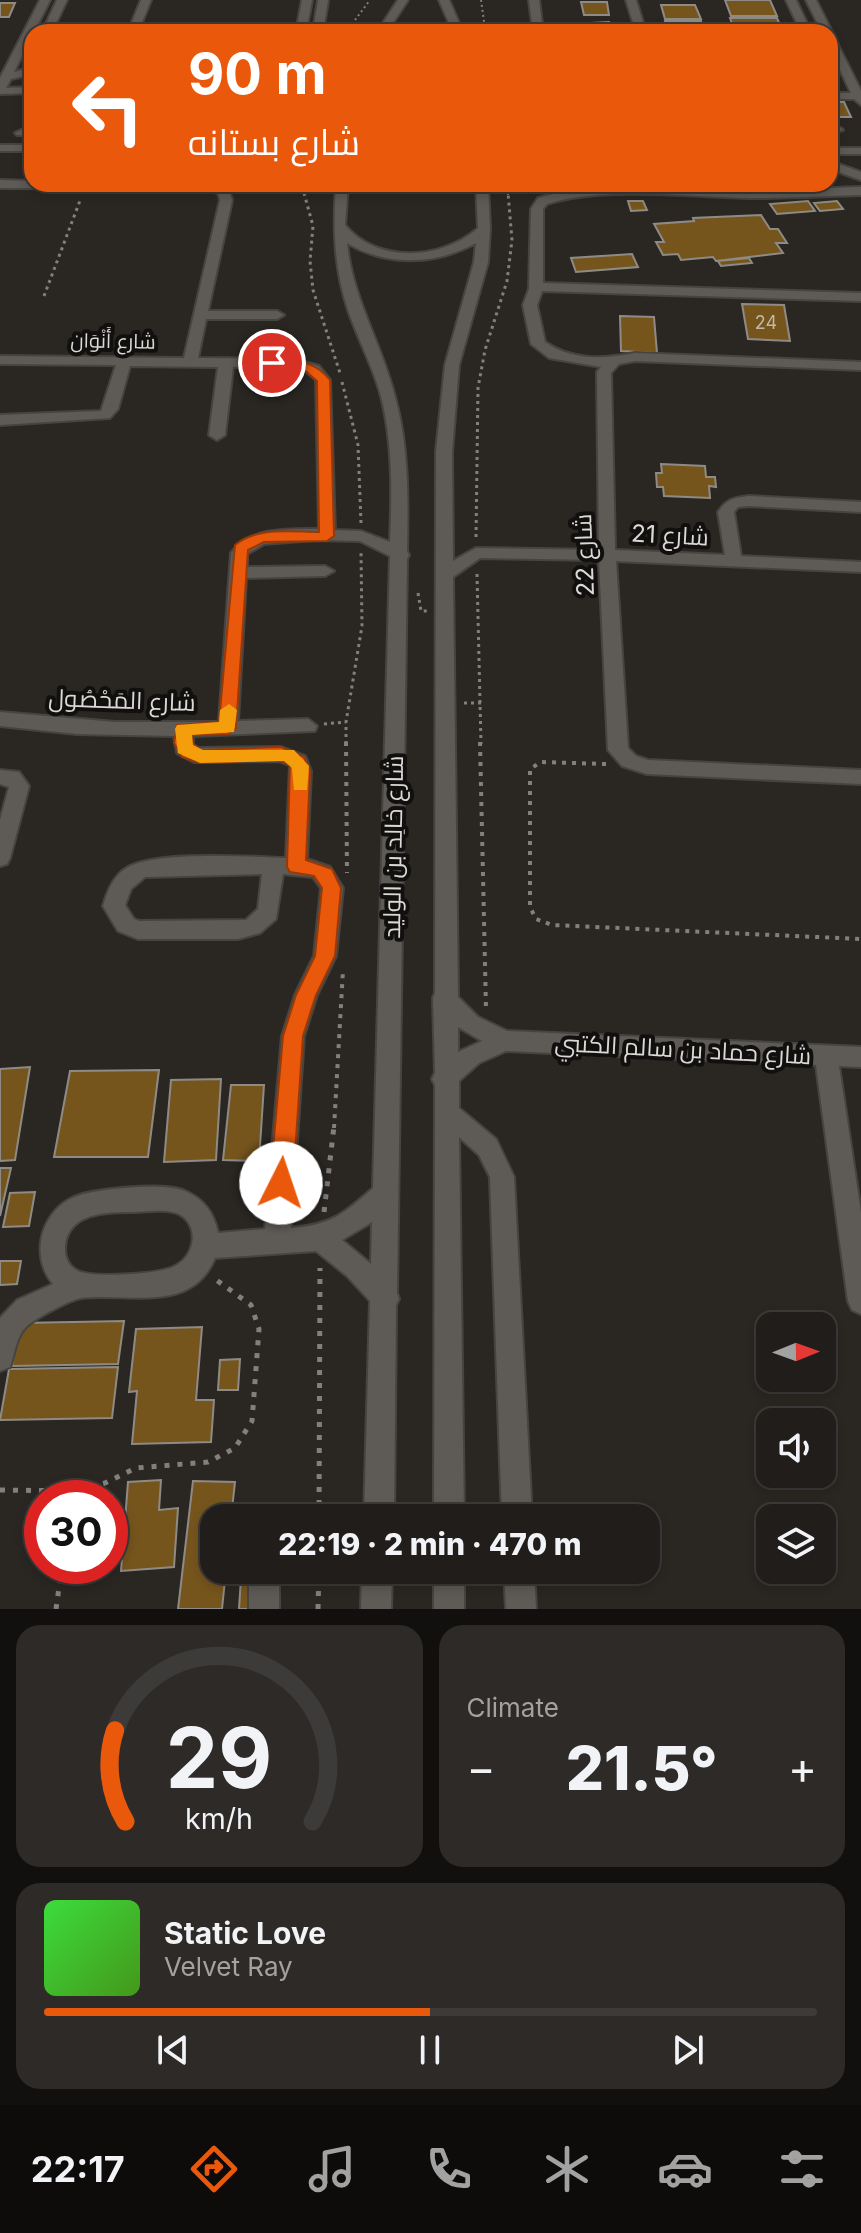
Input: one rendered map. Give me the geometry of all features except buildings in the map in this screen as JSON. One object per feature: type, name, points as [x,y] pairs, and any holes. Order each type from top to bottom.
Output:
[{"type":"street","points":[[33,24],[45,0]]},
{"type":"street","points":[[51,24],[62,0]]},
{"type":"street","points":[[136,24],[146,0]]},
{"type":"street","points":[[302,24],[307,0]]},
{"type":"street","points":[[319,24],[323,0]]},
{"type":"street","points":[[387,24],[403,0]]},
{"type":"street","points":[[444,0],[454,24]]},
{"type":"street","points":[[534,0],[537,24]]},
{"type":"street","points":[[631,0],[638,24]]},
{"type":"street","points":[[791,0],[802,24]]},
{"type":"street","points":[[811,0],[823,24]]},
{"type":"street","points":[[24,42],[0,90],[24,90]]},
{"type":"street","points":[[838,54],[860,99],[838,97]]},
{"type":"street","points":[[7,76],[24,73]]},
{"type":"street","points":[[838,74],[849,74]]},
{"type":"street","points":[[4,147],[24,148]]},
{"type":"street","points":[[838,151],[861,149]]},
{"type":"street","points":[[0,161],[24,161]]},
{"type":"street","points":[[838,163],[861,162]]},
{"type":"street","points":[[838,167],[861,176]]},
{"type":"street","points":[[0,184],[24,184]]},
{"type":"street","points":[[861,191],[782,195],[679,193],[645,198],[555,196],[539,203],[536,288],[541,302],[536,321],[538,344],[548,353],[609,364],[635,357],[861,366]]},
{"type":"street","points":[[190,362],[226,200],[224,192]]},
{"type":"street","name":"شارع خالِد بن الوليد","points":[[341,192],[339,225],[342,259],[354,307],[379,371],[393,421],[401,513],[379,1504]]},
{"type":"street","name":"شارع خالِد بن الوليد","points":[[449,1504],[444,1079],[444,526],[447,396],[452,365],[479,271],[484,229],[482,192]]},
{"type":"street","points":[[339,225],[350,240],[361,247],[408,256],[457,249],[484,229]]},
{"type":"street","points":[[536,288],[861,297]]},
{"type":"street","points":[[200,315],[277,315]]},
{"type":"street","name":"شارع أَنْوَان","points":[[0,360],[295,363],[320,374],[323,380],[327,536]]},
{"type":"street","points":[[0,420],[105,415],[111,409],[124,361]]},
{"type":"street","points":[[217,435],[226,362]]},
{"type":"street","name":"شارع 22","points":[[609,364],[604,372],[607,555],[615,744],[623,756],[638,765]]},
{"type":"street","points":[[734,562],[726,512],[733,503],[749,501],[861,507]]},
{"type":"street","name":"شارع المَحْصُول","points":[[361,536],[385,526],[401,513]]},
{"type":"street","points":[[444,526],[476,553],[444,575]]},
{"type":"street","name":"شارع المَحْصُول","points":[[1,720],[93,729],[228,728],[239,553],[250,541],[264,537],[361,536],[401,555]]},
{"type":"street","name":"شارع 21","points":[[476,553],[607,555],[861,567]]},
{"type":"street","points":[[237,573],[325,571]]},
{"type":"street","points":[[228,728],[308,726]]},
{"type":"street","points":[[183,729],[184,748],[194,755],[281,754],[298,761],[301,771],[296,867]]},
{"type":"street","points":[[638,765],[861,777]]},
{"type":"street","points":[[0,777],[12,777],[19,786],[0,858]]},
{"type":"street","points":[[273,866],[268,913],[252,927],[238,930],[138,930],[126,925],[114,906],[122,884],[144,869],[273,866],[318,869],[325,874],[332,888],[325,956],[306,995],[293,1036],[277,1242]]},
{"type":"street","points":[[444,998],[470,1024],[495,1037]]},
{"type":"street","name":"شارع حماد بن سالم الكتبي","points":[[444,1079],[495,1037],[861,1057]]},
{"type":"street","points":[[826,1056],[861,1301]]},
{"type":"street","points":[[445,1111],[486,1144],[497,1158],[502,1177],[516,1504]]},
{"type":"street","points":[[204,1254],[320,1238],[357,1219],[387,1192]]},
{"type":"street","points":[[0,1357],[7,1328],[13,1318],[76,1285],[171,1284],[190,1275],[204,1254],[206,1231],[201,1217],[178,1200],[86,1203],[61,1223],[53,1238],[51,1253],[55,1267],[63,1278],[76,1285]]},
{"type":"street","points":[[320,1238],[356,1267],[386,1299]]},
{"type":"street","points":[[264,1584],[264,1609]]},
{"type":"street","points":[[376,1609],[377,1584]]},
{"type":"street","points":[[449,1584],[449,1609]]},
{"type":"street","points":[[520,1584],[521,1609]]},
{"type":"path","points":[[352,24],[370,0]]},
{"type":"path","points":[[481,0],[486,24]]},
{"type":"path","points":[[44,296],[83,192]]},
{"type":"path","points":[[304,192],[313,226],[310,261],[313,290],[339,369],[358,445],[362,626],[349,691],[345,744],[347,877]]},
{"type":"path","points":[[495,1037],[476,553],[478,388],[485,350],[509,272],[512,240],[508,192]]},
{"type":"path","points":[[400,593],[420,593],[421,611],[444,611]]},
{"type":"path","points":[[638,765],[541,762],[530,769],[530,907],[536,919],[552,925],[861,939]]},
{"type":"path","points":[[319,1504],[320,1238],[338,1095],[343,957]]},
{"type":"path","points":[[110,1480],[145,1466],[208,1462],[222,1458],[246,1436],[255,1406],[257,1314],[243,1296],[220,1284],[204,1254]]},
{"type":"path","points":[[0,1490],[24,1492]]},
{"type":"path","points":[[56,1609],[59,1584]]},
{"type":"path","points":[[318,1609],[319,1584]]},
{"type":"slow traffic","points":[[229,710],[228,728],[183,729],[184,748],[200,757],[288,755],[298,761],[301,785]]},
{"type":"route","points":[[272,363],[305,365],[320,374],[323,380],[327,536],[264,537],[250,541],[241,548],[228,728],[183,729],[183,743],[188,752],[200,757],[281,754],[298,761],[301,771],[296,867],[318,869],[330,880],[332,888],[325,956],[306,995],[293,1036],[281,1183]]}]
